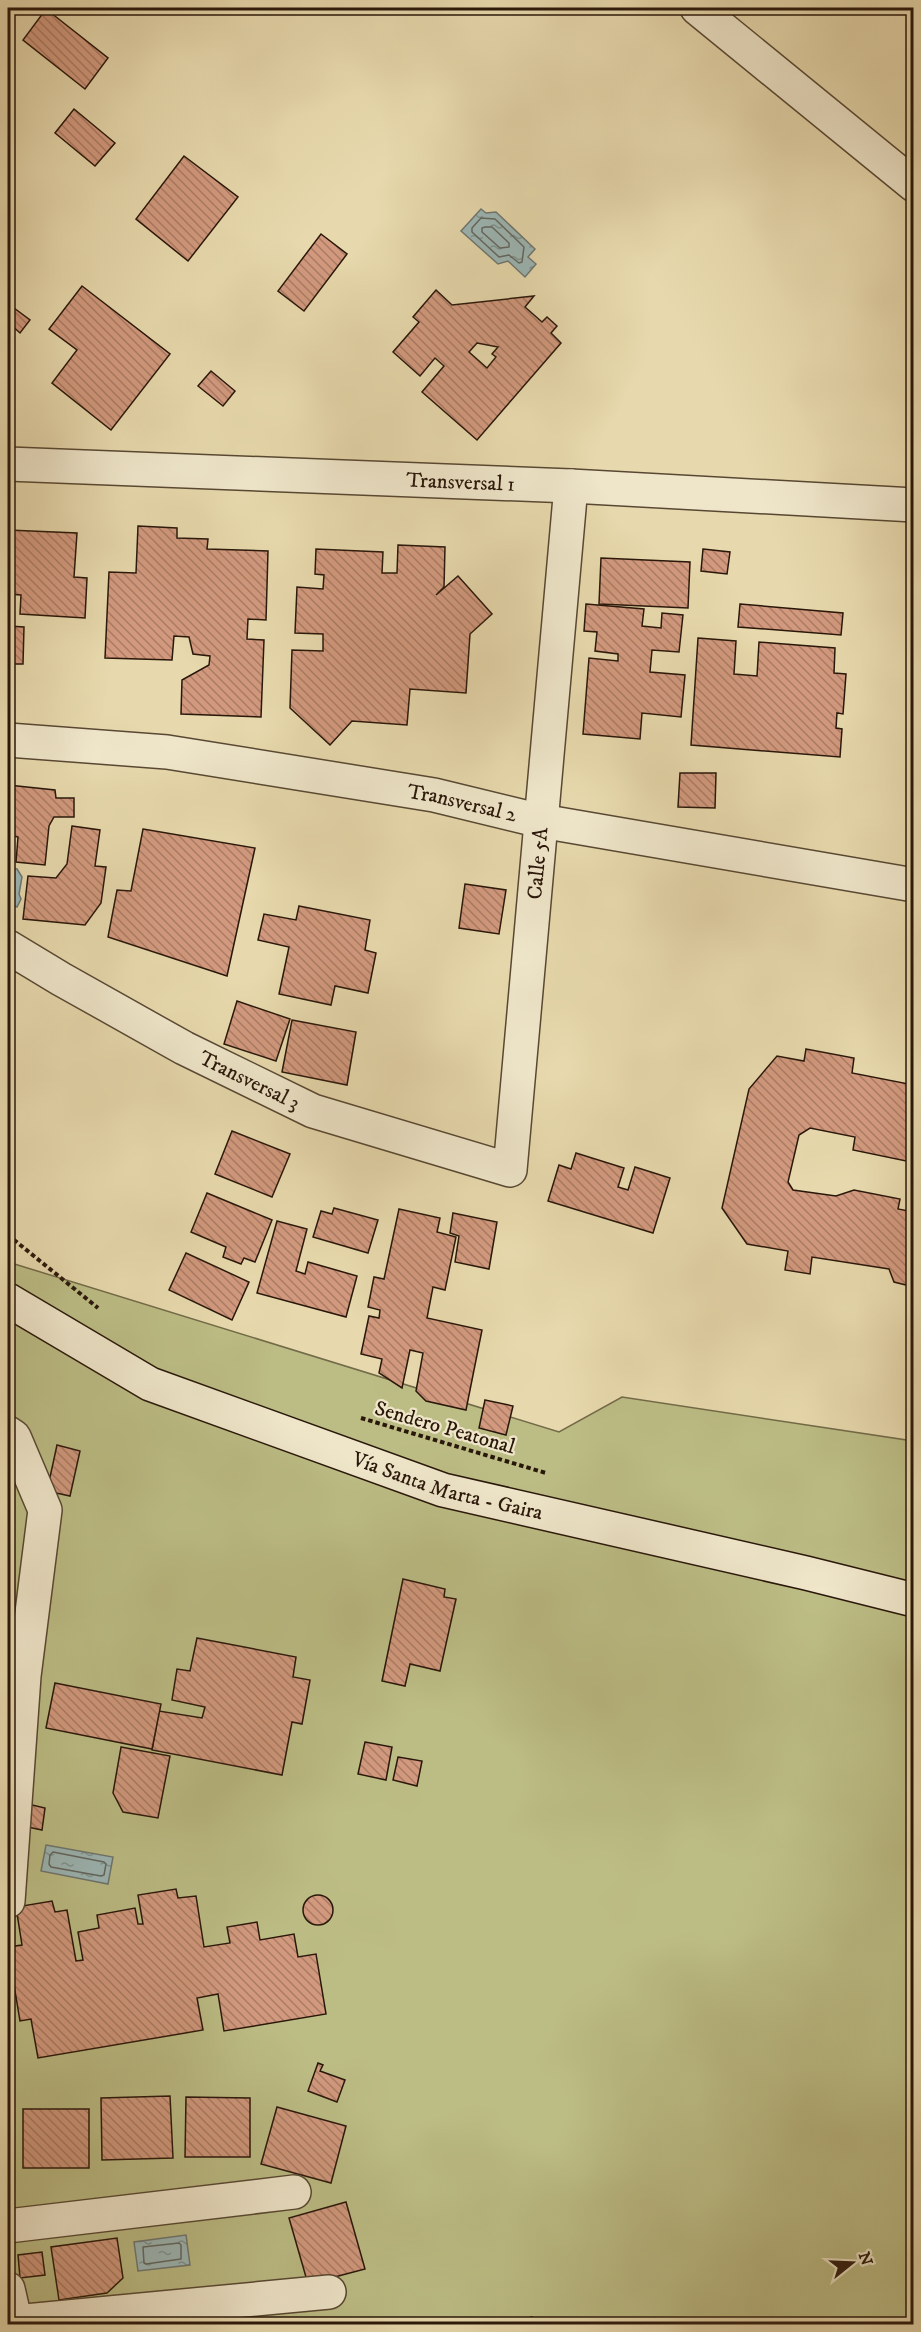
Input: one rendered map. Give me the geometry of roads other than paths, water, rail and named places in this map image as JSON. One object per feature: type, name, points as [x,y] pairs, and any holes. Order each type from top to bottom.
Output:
[{"type":"street","points":[[697,8],[914,185]]},
{"type":"street","name":"Transversal 1","points":[[8,464],[571,486],[914,505]]},
{"type":"street","name":"Calle 5A","points":[[510,1170],[571,486]]},
{"type":"street","name":"Transversal 2","points":[[8,740],[167,752],[434,795],[541,821],[914,885]]},
{"type":"street","name":"Transversal 3","points":[[8,946],[61,979],[184,1048],[313,1111],[510,1170]]},
{"type":"street","name":"Vía Santa Marta - Gaira","points":[[8,1299],[150,1384],[443,1490],[914,1600]]},
{"type":"street","points":[[8,1433],[14,1437],[45,1510],[24,1676],[8,1901]]},
{"type":"street","points":[[8,2226],[294,2192]]},
{"type":"street","points":[[8,2289],[16,2323],[329,2292]]},
{"type":"water","points":[[481,209],[486,213],[496,212],[535,249],[528,257],[536,264],[525,277],[508,261],[498,264],[461,231]]},
{"type":"water","points":[[17,869],[22,877],[19,894],[21,899],[17,907],[8,903],[8,870]]},
{"type":"water","points":[[46,1845],[113,1857],[108,1884],[41,1871]]},
{"type":"water","points":[[186,2235],[190,2265],[138,2271],[134,2242]]}]
